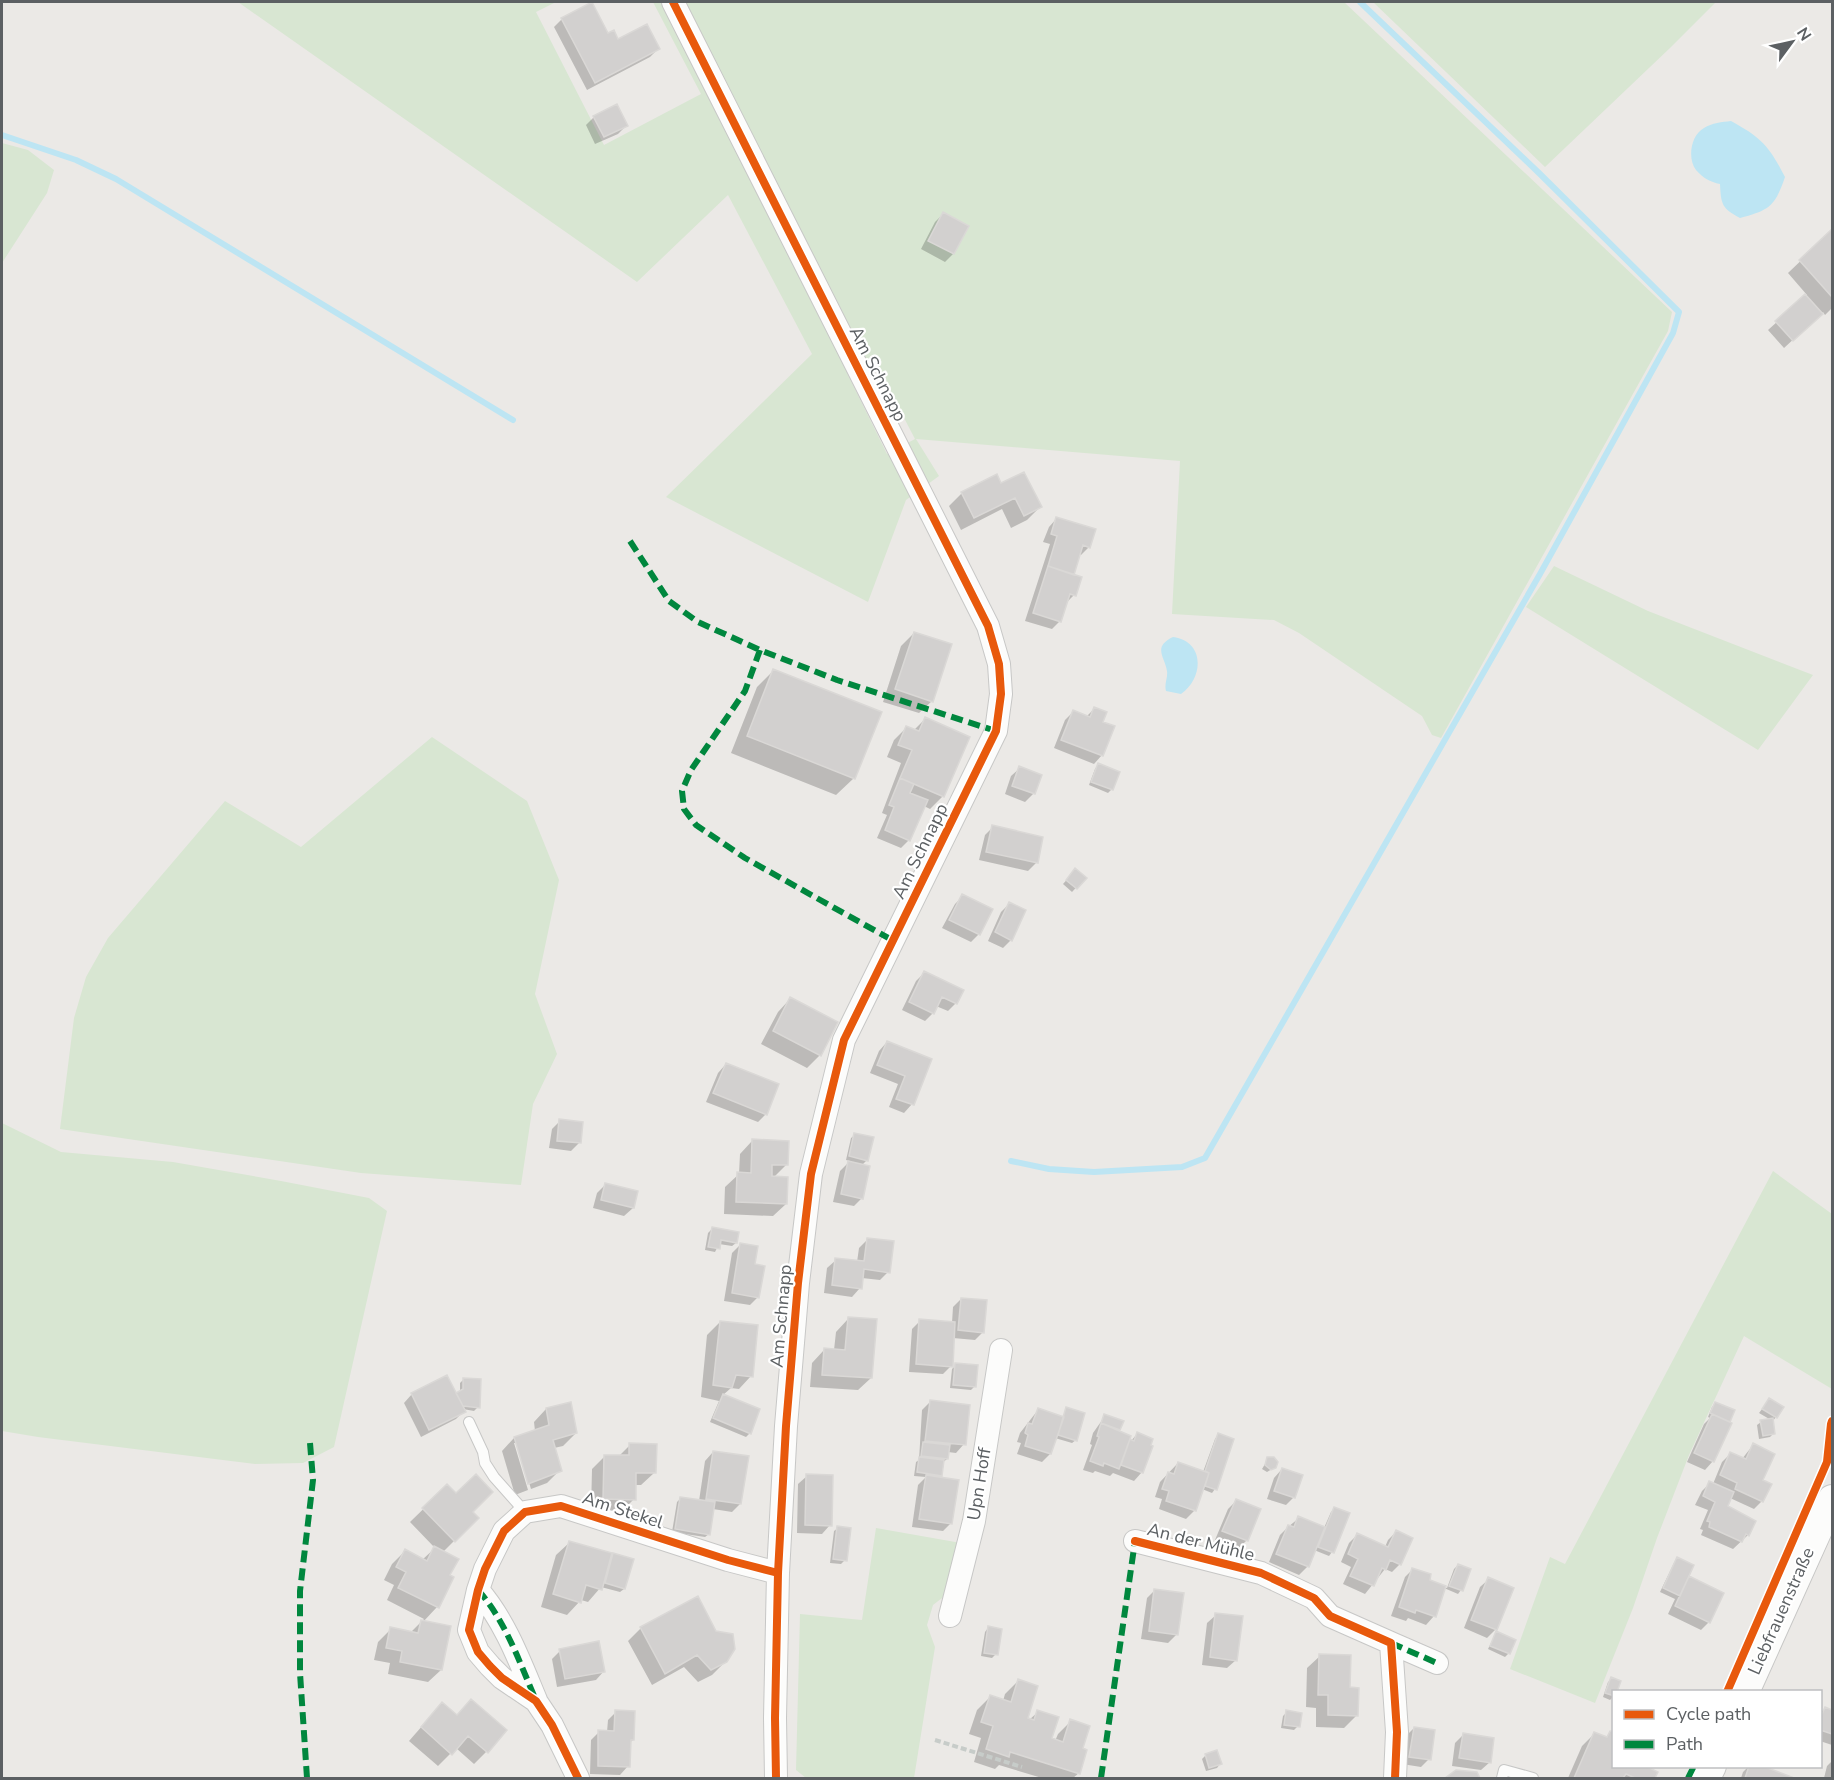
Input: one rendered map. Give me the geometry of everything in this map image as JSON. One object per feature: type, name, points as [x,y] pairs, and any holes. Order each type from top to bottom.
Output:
[{"type":"street","name":"Am Schnapp","points":[[673,2],[988,626],[999,664],[1001,694],[996,731],[844,1040],[811,1174],[798,1283],[786,1426],[778,1573],[776,1779]]},
{"type":"street","name":"Upn Hoff","points":[[950,1616],[974,1521],[1000,1350]]},
{"type":"street","name":"Liebfrauenstraße","points":[[1746,1690],[1833,1499]]},
{"type":"street","name":"Am Stekel","points":[[525,1512],[561,1506],[728,1560],[778,1573]]},
{"type":"street","points":[[525,1512],[504,1531],[485,1569],[469,1630],[478,1652],[502,1678],[536,1701]]},
{"type":"street","name":"An der Mühle","points":[[1136,1541],[1261,1573],[1314,1598],[1330,1616],[1437,1664]]},
{"type":"street","points":[[478,1590],[487,1600],[511,1641],[536,1701],[552,1725],[578,1779]]},
{"type":"street","points":[[1392,1643],[1397,1732],[1395,1779]]},
{"type":"lane","points":[[469,1422],[483,1452],[485,1463],[494,1477],[525,1512]]},
{"type":"lane","points":[[1502,1779],[1503,1770],[1533,1779]]},
{"type":"path","points":[[936,1740],[1022,1767]]},
{"type":"green space","points":[[238,2],[556,2],[536,12],[604,145],[701,94],[653,2],[1344,2],[1672,312],[1668,331],[1441,738],[1432,735],[1422,716],[1299,633],[1274,620],[1172,614],[1180,461],[916,439],[939,476],[906,500],[868,602],[666,497],[812,354],[728,195],[637,282]],"holes":[[[877,366],[915,439],[887,454],[847,373]]]},
{"type":"green space","points":[[1373,2],[1716,2],[1545,167]]},
{"type":"green space","points":[[2,143],[28,150],[54,170],[47,193],[2,263]]},
{"type":"green space","points":[[1554,566],[1648,611],[1813,675],[1758,750],[1526,607]]},
{"type":"green space","points":[[432,737],[527,801],[559,880],[535,994],[557,1054],[533,1104],[521,1185],[361,1173],[60,1129],[74,1018],[86,977],[108,938],[225,801],[301,847]]},
{"type":"green space","points":[[2,1123],[61,1152],[173,1162],[281,1181],[369,1198],[387,1211],[334,1447],[303,1463],[255,1464],[2,1431]]},
{"type":"green space","points":[[1773,1171],[1832,1214],[1832,1389],[1744,1336],[1689,1455],[1633,1608],[1595,1703],[1510,1669],[1550,1557],[1565,1564]]},
{"type":"green space","points":[[876,1528],[961,1543],[946,1595],[933,1605],[927,1625],[935,1647],[914,1778],[806,1778],[796,1770],[800,1614],[862,1620]]},
{"type":"water","points":[[1731,121],[1764,144],[1785,177],[1778,195],[1770,205],[1740,218],[1724,205],[1720,184],[1710,181],[1696,170],[1691,153],[1693,141],[1700,131],[1710,125]]},
{"type":"water","points":[[1173,637],[1191,645],[1198,661],[1194,679],[1181,694],[1166,691],[1167,671],[1161,648]]},
{"type":"building","points":[[592,2],[608,33],[614,30],[618,39],[647,24],[660,49],[595,83],[561,18]]},
{"type":"building","points":[[617,104],[628,126],[604,137],[593,116]]},
{"type":"building","points":[[943,212],[969,226],[954,254],[928,241]]},
{"type":"building","points":[[1832,229],[1832,297],[1799,260]]},
{"type":"building","points":[[1805,294],[1823,314],[1793,341],[1775,321]]},
{"type":"building","points":[[1024,472],[1042,507],[1024,516],[1015,498],[974,518],[961,492],[997,474],[1001,483]]},
{"type":"building","points":[[1056,517],[1096,529],[1090,548],[1083,545],[1074,575],[1048,566],[1057,536],[1051,534]]},
{"type":"building","points":[[1048,566],[1082,577],[1076,596],[1070,594],[1061,622],[1033,613]]},
{"type":"building","points":[[914,632],[952,644],[933,702],[895,689]]},
{"type":"building","points":[[773,669],[882,712],[855,779],[747,736]]},
{"type":"building","points":[[1094,707],[1107,712],[1103,722],[1115,726],[1103,756],[1061,740],[1073,710],[1090,717]]},
{"type":"building","points":[[925,717],[970,737],[944,797],[900,778],[912,750],[898,745],[906,726],[919,731]]},
{"type":"building","points":[[1098,763],[1120,772],[1113,790],[1091,782]]},
{"type":"building","points":[[1019,766],[1042,775],[1035,794],[1012,786]]},
{"type":"building","points":[[900,778],[914,784],[910,793],[928,800],[910,841],[885,830],[894,807],[889,805]]},
{"type":"building","points":[[992,825],[1043,837],[1038,863],[986,852]]},
{"type":"building","points":[[1075,868],[1087,878],[1077,889],[1066,880]]},
{"type":"building","points":[[962,894],[993,909],[980,935],[949,920]]},
{"type":"building","points":[[1009,902],[1026,910],[1012,941],[995,932]]},
{"type":"building","points":[[924,971],[964,990],[957,1004],[942,997],[934,1014],[909,1002]]},
{"type":"building","points":[[790,997],[838,1022],[821,1056],[773,1031]]},
{"type":"building","points":[[887,1041],[932,1059],[914,1105],[896,1099],[905,1076],[877,1065]]},
{"type":"building","points":[[726,1063],[779,1084],[767,1115],[713,1093]]},
{"type":"building","points":[[559,1119],[583,1122],[581,1143],[557,1141]]},
{"type":"building","points":[[854,1133],[874,1137],[868,1161],[849,1156]]},
{"type":"building","points":[[752,1139],[789,1141],[788,1165],[772,1165],[772,1176],[788,1177],[787,1204],[736,1202],[737,1172],[751,1173]]},
{"type":"building","points":[[848,1161],[870,1166],[863,1199],[841,1194]]},
{"type":"building","points":[[605,1183],[638,1191],[634,1208],[601,1200]]},
{"type":"building","points":[[712,1227],[739,1232],[737,1243],[721,1240],[720,1249],[708,1247]]},
{"type":"building","points":[[867,1238],[894,1241],[890,1273],[864,1269],[862,1289],[832,1285],[835,1258],[864,1261]]},
{"type":"building","points":[[740,1243],[758,1246],[755,1264],[765,1266],[759,1298],[732,1293]]},
{"type":"building","points":[[961,1298],[987,1300],[984,1333],[958,1330]]},
{"type":"building","points":[[848,1317],[877,1319],[872,1378],[822,1375],[824,1348],[845,1350]]},
{"type":"building","points":[[919,1319],[955,1322],[953,1367],[916,1364]]},
{"type":"building","points":[[720,1321],[758,1325],[753,1377],[736,1375],[732,1388],[713,1385]]},
{"type":"building","points":[[955,1363],[978,1365],[976,1387],[953,1385]]},
{"type":"building","points":[[447,1375],[466,1412],[429,1430],[411,1393]]},
{"type":"building","points":[[463,1378],[481,1379],[480,1408],[463,1406],[456,1393],[463,1389]]},
{"type":"building","points":[[723,1394],[760,1409],[751,1434],[713,1418]]},
{"type":"building","points":[[1769,1398],[1784,1407],[1777,1418],[1762,1409]]},
{"type":"building","points":[[930,1400],[970,1405],[966,1445],[925,1441]]},
{"type":"building","points":[[571,1402],[577,1433],[553,1440],[562,1471],[528,1484],[514,1437],[549,1425],[546,1408]]},
{"type":"building","points":[[1715,1402],[1735,1410],[1730,1422],[1710,1413]]},
{"type":"building","points":[[1066,1407],[1085,1413],[1077,1441],[1058,1435]]},
{"type":"building","points":[[1038,1408],[1064,1417],[1051,1454],[1025,1446],[1028,1423],[1032,1424]]},
{"type":"building","points":[[1104,1414],[1124,1421],[1120,1430],[1101,1423]]},
{"type":"building","points":[[1712,1414],[1732,1423],[1714,1462],[1694,1453]]},
{"type":"building","points":[[1773,1418],[1775,1434],[1763,1436],[1760,1420]]},
{"type":"building","points":[[1101,1423],[1131,1436],[1119,1469],[1090,1461],[1099,1437],[1097,1436]]},
{"type":"building","points":[[1137,1432],[1153,1439],[1151,1445],[1153,1446],[1143,1473],[1121,1465],[1130,1439],[1134,1441]]},
{"type":"building","points":[[1218,1433],[1234,1439],[1217,1490],[1205,1486],[1209,1473],[1205,1471]]},
{"type":"building","points":[[923,1442],[950,1445],[948,1459],[921,1456]]},
{"type":"building","points":[[629,1443],[657,1444],[656,1473],[636,1473],[636,1500],[603,1499],[604,1455],[629,1455]]},
{"type":"building","points":[[1753,1443],[1775,1454],[1763,1480],[1772,1484],[1763,1502],[1735,1489],[1737,1483],[1720,1475],[1730,1452],[1746,1459]]},
{"type":"building","points":[[713,1451],[749,1456],[741,1504],[706,1499]]},
{"type":"building","points":[[919,1457],[944,1460],[942,1476],[917,1472]]},
{"type":"building","points":[[1267,1457],[1274,1457],[1278,1462],[1276,1468],[1271,1470],[1265,1465]]},
{"type":"building","points":[[1178,1462],[1209,1473],[1196,1511],[1166,1501],[1169,1491],[1162,1489],[1168,1472],[1174,1474]]},
{"type":"building","points":[[1282,1468],[1303,1475],[1295,1498],[1274,1491]]},
{"type":"building","points":[[476,1474],[493,1492],[473,1512],[479,1518],[455,1542],[422,1508],[447,1484],[456,1493]]},
{"type":"building","points":[[806,1474],[833,1475],[832,1526],[805,1525]]},
{"type":"building","points":[[926,1475],[959,1480],[952,1524],[919,1519]]},
{"type":"building","points":[[1709,1481],[1734,1492],[1728,1506],[1756,1521],[1749,1536],[1746,1534],[1742,1542],[1709,1527],[1710,1522],[1707,1521],[1715,1502],[1703,1496]]},
{"type":"building","points":[[680,1497],[715,1502],[710,1535],[675,1529]]},
{"type":"building","points":[[1236,1499],[1261,1509],[1248,1541],[1222,1531]]},
{"type":"building","points":[[1334,1507],[1350,1513],[1334,1553],[1318,1547]]},
{"type":"building","points":[[1298,1516],[1325,1527],[1309,1567],[1276,1554],[1288,1525],[1294,1527]]},
{"type":"building","points":[[837,1526],[851,1528],[847,1561],[833,1559]]},
{"type":"building","points":[[1396,1530],[1413,1538],[1401,1565],[1390,1560],[1386,1570],[1382,1568],[1374,1586],[1350,1576],[1358,1559],[1348,1554],[1357,1533],[1388,1547]]},
{"type":"building","points":[[569,1541],[612,1553],[602,1590],[586,1585],[581,1603],[553,1594]]},
{"type":"building","points":[[434,1546],[459,1559],[450,1575],[454,1577],[439,1608],[398,1588],[406,1572],[396,1567],[405,1549],[427,1561]]},
{"type":"building","points":[[613,1553],[634,1559],[625,1589],[605,1583]]},
{"type":"building","points":[[1677,1557],[1694,1565],[1680,1596],[1663,1588]]},
{"type":"building","points":[[1458,1564],[1471,1569],[1463,1591],[1449,1586]]},
{"type":"building","points":[[1412,1568],[1431,1574],[1430,1580],[1446,1586],[1436,1617],[1399,1607]]},
{"type":"building","points":[[1689,1576],[1724,1593],[1710,1623],[1675,1606]]},
{"type":"building","points":[[1488,1577],[1514,1588],[1497,1630],[1471,1620]]},
{"type":"building","points":[[1154,1589],[1184,1593],[1178,1635],[1149,1631]]},
{"type":"building","points":[[698,1596],[716,1631],[733,1634],[735,1649],[727,1662],[711,1670],[697,1655],[665,1674],[640,1627]]},
{"type":"building","points":[[1215,1613],[1243,1616],[1237,1661],[1210,1657]]},
{"type":"building","points":[[421,1620],[451,1626],[442,1670],[400,1662],[402,1651],[386,1648],[390,1627],[418,1633]]},
{"type":"building","points":[[988,1626],[1002,1629],[998,1655],[984,1653]]},
{"type":"building","points":[[1496,1631],[1516,1640],[1510,1654],[1490,1646]]},
{"type":"building","points":[[599,1641],[605,1672],[565,1679],[559,1649]]},
{"type":"building","points":[[1319,1654],[1351,1655],[1350,1687],[1359,1688],[1358,1716],[1328,1715],[1328,1695],[1318,1695]]},
{"type":"building","points":[[1611,1677],[1621,1681],[1618,1690],[1612,1690],[1612,1695],[1605,1693]]},
{"type":"building","points":[[1018,1679],[1038,1686],[1028,1718],[1034,1720],[1037,1710],[1059,1717],[1052,1738],[1063,1742],[1070,1719],[1090,1726],[1083,1748],[1087,1750],[1080,1774],[1010,1752],[1009,1757],[986,1749],[993,1726],[981,1722],[990,1695],[1011,1702]]},
{"type":"building","points":[[471,1699],[507,1730],[488,1753],[468,1736],[452,1755],[421,1727],[442,1702],[457,1715]]},
{"type":"building","points":[[1825,1707],[1832,1710],[1832,1734],[1822,1731],[1822,1714]]},
{"type":"building","points":[[615,1710],[635,1711],[630,1767],[598,1766],[598,1730],[614,1731]]},
{"type":"building","points":[[1286,1710],[1302,1713],[1300,1727],[1284,1725]]},
{"type":"building","points":[[1414,1727],[1435,1730],[1431,1760],[1409,1757]]},
{"type":"building","points":[[1610,1731],[1612,1732],[1612,1768],[1650,1768],[1658,1772],[1655,1778],[1635,1778],[1626,1774],[1623,1778],[1574,1778],[1594,1732],[1607,1737]]},
{"type":"building","points":[[1463,1733],[1494,1738],[1491,1763],[1459,1758]]},
{"type":"building","points":[[1217,1750],[1222,1764],[1209,1768],[1205,1754]]},
{"type":"building","points":[[1748,1768],[1768,1768],[1794,1778],[1745,1778]]},
{"type":"building","points":[[1456,1770],[1477,1772],[1480,1778],[1445,1778]]},
{"type":"waterway","points":[[1011,1161],[1049,1169],[1094,1172],[1182,1167],[1205,1158],[1540,574],[1673,333],[1679,312],[1540,174],[1360,2]]},
{"type":"waterway","points":[[2,135],[76,160],[116,179],[513,420]]},
{"type":"marked path","points":[[630,541],[669,601],[698,622],[760,650],[837,680],[996,731]]},
{"type":"marked path","points":[[760,650],[745,691],[691,770],[682,791],[684,809],[696,825],[745,858],[892,940]]},
{"type":"marked path","points":[[307,1778],[300,1673],[300,1591],[313,1480],[310,1443]]},
{"type":"marked path","points":[[1101,1778],[1135,1541],[1140,1542]]},
{"type":"marked path","points":[[478,1590],[504,1628],[535,1698]]},
{"type":"marked path","points":[[1391,1643],[1437,1663]]},
{"type":"marked path","points":[[1688,1778],[1693,1768]]},
{"type":"cycle path","points":[[673,2],[988,626],[999,664],[1001,694],[996,731],[844,1040],[811,1174],[798,1283],[786,1426],[778,1573],[776,1778]]},
{"type":"cycle path","points":[[1728,1690],[1827,1462],[1832,1421]]},
{"type":"cycle path","points":[[578,1778],[552,1725],[536,1701],[502,1678],[490,1666],[478,1652],[469,1630],[485,1569],[504,1531],[525,1512],[561,1506],[728,1560],[778,1573]]},
{"type":"cycle path","points":[[1135,1541],[1261,1573],[1314,1598],[1330,1616],[1391,1643],[1397,1732],[1395,1778]]}]
